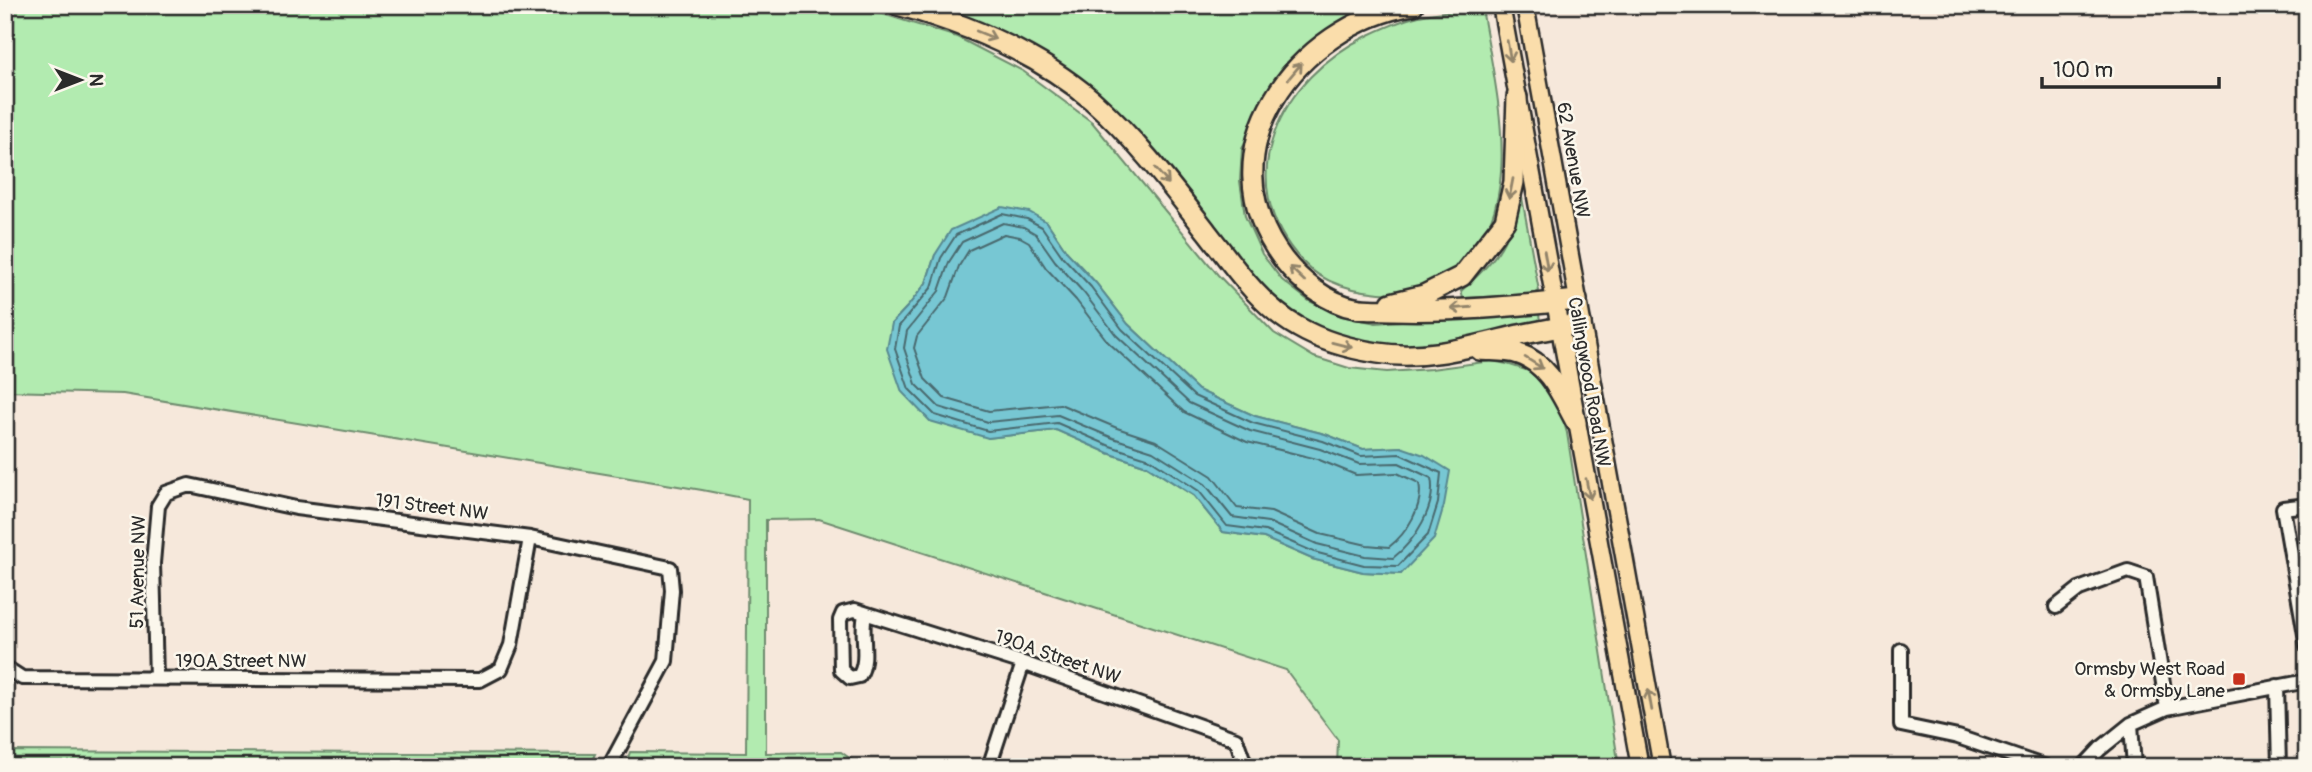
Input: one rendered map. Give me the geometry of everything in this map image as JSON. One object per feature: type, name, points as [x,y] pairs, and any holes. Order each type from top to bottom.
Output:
[{"type":"highway","points":[[898,5],[935,15],[1006,44],[1091,99],[1124,132],[1169,185],[1252,289],[1296,327],[1328,342],[1380,354],[1416,355],[1468,348],[1581,323]]},
{"type":"highway","points":[[1413,5],[1360,22],[1327,40],[1299,65],[1278,92],[1259,128],[1252,161],[1255,208],[1269,241],[1294,273],[1324,296],[1355,309],[1423,311],[1577,300]]},
{"type":"highway","points":[[1355,309],[1424,295],[1462,276],[1481,253],[1505,221],[1514,182],[1517,97]]},
{"type":"highway","points":[[1468,348],[1520,354],[1543,368],[1576,422]]},
{"type":"main road","name":"Callingwood Road NW","points":[[1501,5],[1553,302],[1640,767]]},
{"type":"main road","name":"62 Avenue NW","points":[[1525,5],[1581,323]]},
{"type":"main road","name":"Callingwood Road NW","points":[[1581,323],[1662,767]]},
{"type":"street","name":"191 Street NW","points":[[189,485],[296,508],[530,538],[670,568],[672,590],[666,661],[609,767]]},
{"type":"street","name":"51 Avenue NW","points":[[156,678],[153,563],[158,506],[166,494],[189,485]]},
{"type":"street","points":[[2307,505],[2283,508],[2307,646]]},
{"type":"street","name":"190A Street NW","points":[[5,667],[22,678],[480,680],[501,669],[511,645],[530,538]]},
{"type":"street","points":[[2056,607],[2079,589],[2128,571],[2146,578],[2167,708]]},
{"type":"street","points":[[855,610],[865,615],[864,667],[859,676],[850,678],[841,670],[841,616],[855,610]]},
{"type":"street","name":"190A Street NW","points":[[865,615],[1023,663],[1236,739],[1246,767]]},
{"type":"street","points":[[1901,650],[1901,725],[1958,737],[2046,767]]},
{"type":"street","points":[[989,767],[1023,663]]},
{"type":"street","points":[[2083,767],[2099,749],[2131,724],[2167,708],[2307,681]]},
{"type":"street","points":[[2277,685],[2279,767]]},
{"type":"street","points":[[2131,724],[2134,767]]},
{"type":"green space","points":[[5,5],[822,5],[883,14],[957,37],[1023,71],[1092,122],[1218,275],[1274,333],[1314,357],[1349,368],[1387,372],[1492,361],[1529,371],[1549,389],[1561,412],[1567,433],[1619,767],[1337,767],[1338,740],[1286,670],[819,519],[766,520],[766,753],[841,752],[862,767],[625,767],[630,752],[746,753],[748,499],[123,394],[5,391]],"holes":[[[1047,222],[1067,252],[1128,324],[1198,390],[1255,416],[1325,434],[1363,449],[1401,447],[1401,574],[1363,572],[1312,559],[1264,538],[1223,532],[1194,496],[1147,466],[1108,453],[1056,430],[988,438],[892,323],[926,283],[935,255]]]},
{"type":"green space","points":[[920,5],[1384,5],[1349,16],[1313,40],[1284,65],[1260,104],[1242,149],[1240,181],[1245,216],[1262,254],[1282,280],[1309,301],[1342,316],[1376,323],[1532,311],[1539,314],[1540,321],[1536,324],[1426,345],[1382,345],[1338,339],[1298,320],[1261,286],[1087,91]]},
{"type":"green space","points":[[1482,8],[1494,75],[1502,148],[1500,184],[1492,218],[1477,247],[1453,272],[1426,288],[1410,293],[1358,290],[1334,283],[1312,271],[1280,231],[1269,198],[1267,166],[1274,134],[1289,104],[1310,77],[1337,53],[1369,35],[1417,16]]},
{"type":"green space","points":[[1521,192],[1539,291],[1533,295],[1463,298],[1461,291],[1501,248],[1512,224]]},
{"type":"green space","points":[[5,751],[595,754],[589,767],[5,767]]},
{"type":"water","points":[[1002,207],[1029,212],[1047,222],[1067,252],[1128,324],[1198,390],[1255,416],[1325,434],[1363,449],[1401,447],[1424,455],[1450,471],[1434,539],[1401,574],[1363,572],[1312,559],[1264,538],[1223,532],[1194,496],[1147,466],[1108,453],[1056,430],[988,438],[930,421],[902,392],[887,349],[892,323],[926,283],[935,255],[951,230]]},
{"type":"place","name":"Ormsby West Road & Ormsby Lane","points":[[2239,679]]}]
